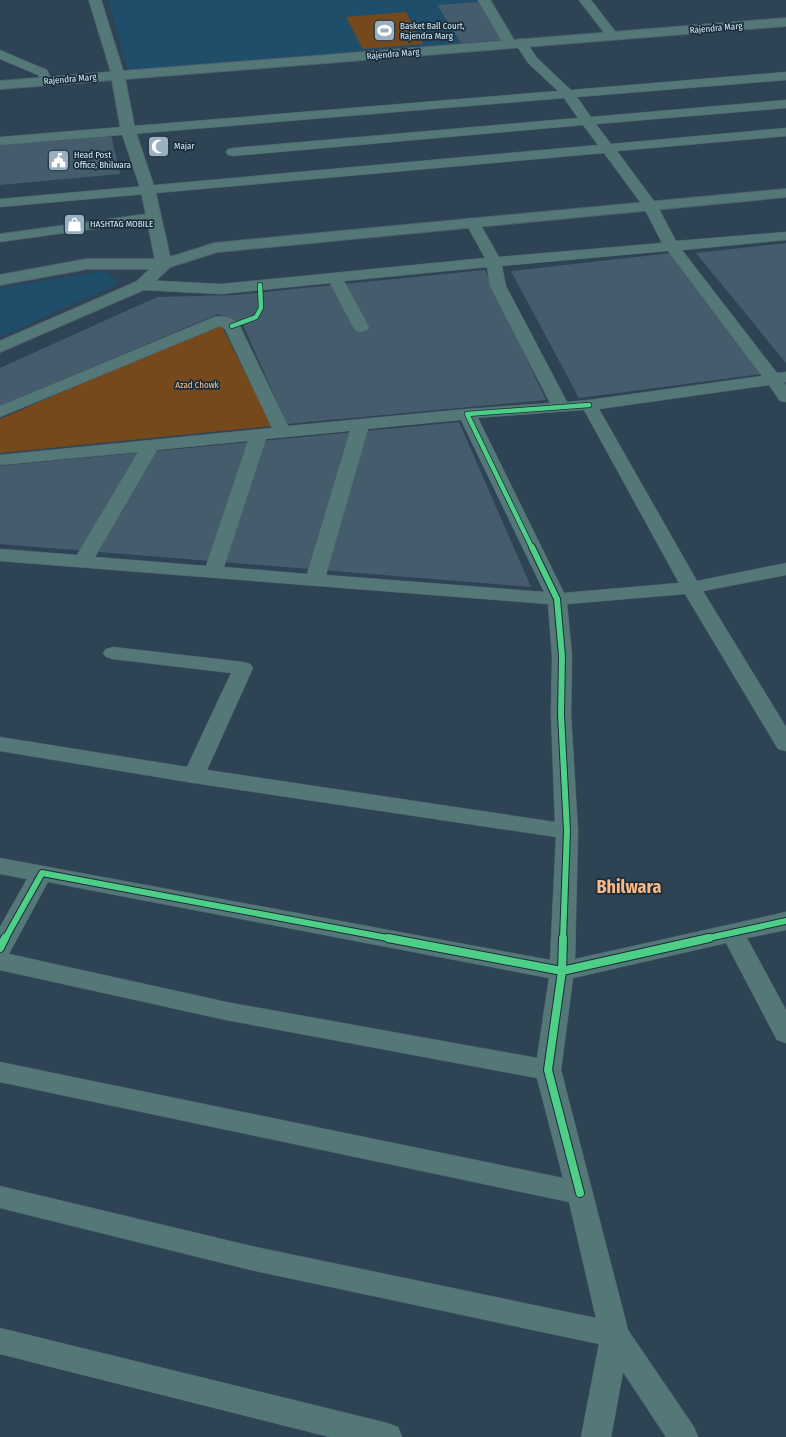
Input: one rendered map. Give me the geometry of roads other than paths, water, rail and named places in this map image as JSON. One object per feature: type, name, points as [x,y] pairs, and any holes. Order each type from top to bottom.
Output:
[{"type":"street","points":[[95,0],[118,75],[128,130],[148,190],[164,264]]},
{"type":"street","points":[[484,0],[516,44],[568,94],[607,149],[650,205],[671,245],[780,378],[786,397]]},
{"type":"street","points":[[585,0],[613,36]]},
{"type":"street","name":"Rajendra Marg","points":[[0,85],[786,22]]},
{"type":"street","points":[[0,54],[43,73],[46,81]]},
{"type":"street","points":[[0,141],[786,76]]},
{"type":"street","points":[[233,152],[786,104]]},
{"type":"street","points":[[0,203],[786,132]]},
{"type":"street","points":[[0,280],[87,264],[164,264],[215,248],[472,222],[786,193]]},
{"type":"street","points":[[0,238],[153,217]]},
{"type":"street","points":[[472,222],[494,262],[498,286],[561,407]]},
{"type":"street","points":[[142,285],[221,290],[671,245],[786,236]]},
{"type":"street","points":[[0,346],[142,285],[164,264]]},
{"type":"street","points":[[335,278],[361,327]]},
{"type":"street","points":[[0,412],[220,320],[232,326],[282,432]]},
{"type":"street","points":[[0,460],[468,414],[589,405],[780,378]]},
{"type":"street","points":[[589,405],[691,588],[786,744]]},
{"type":"street","points":[[468,414],[557,599],[562,656],[561,715],[567,831],[562,971],[548,1070],[580,1193],[614,1335],[683,1437]]},
{"type":"street","points":[[315,580],[361,424]]},
{"type":"street","points":[[213,572],[259,434]]},
{"type":"street","points":[[83,562],[151,445]]},
{"type":"street","points":[[0,555],[557,599],[691,588],[786,569]]},
{"type":"street","points":[[113,653],[243,668],[194,776]]},
{"type":"street","points":[[0,744],[194,776],[567,831]]},
{"type":"street","points":[[0,866],[562,971],[786,921]]},
{"type":"street","points":[[0,948],[42,874]]},
{"type":"street","points":[[732,932],[786,1033]]},
{"type":"street","points":[[0,962],[226,1011],[548,1070]]},
{"type":"street","points":[[0,1072],[580,1193]]},
{"type":"street","points":[[0,1197],[251,1258],[614,1335]]},
{"type":"street","points":[[596,1437],[614,1335]]},
{"type":"street","points":[[0,1341],[387,1437]]},
{"type":"place","name":"Basket Ball Court, Rajendra Marg","points":[[385,31]]},
{"type":"place","name":"Majar","points":[[158,146]]},
{"type":"place","name":"Head Post Office, Bhilwara","points":[[58,160]]},
{"type":"place","name":"HASHTAG MOBILE","points":[[74,224]]},
{"type":"district","name":"Bhilwara","points":[[629,887]]},
{"type":"park label","name":"Azad Chowk","points":[[197,385]]}]
